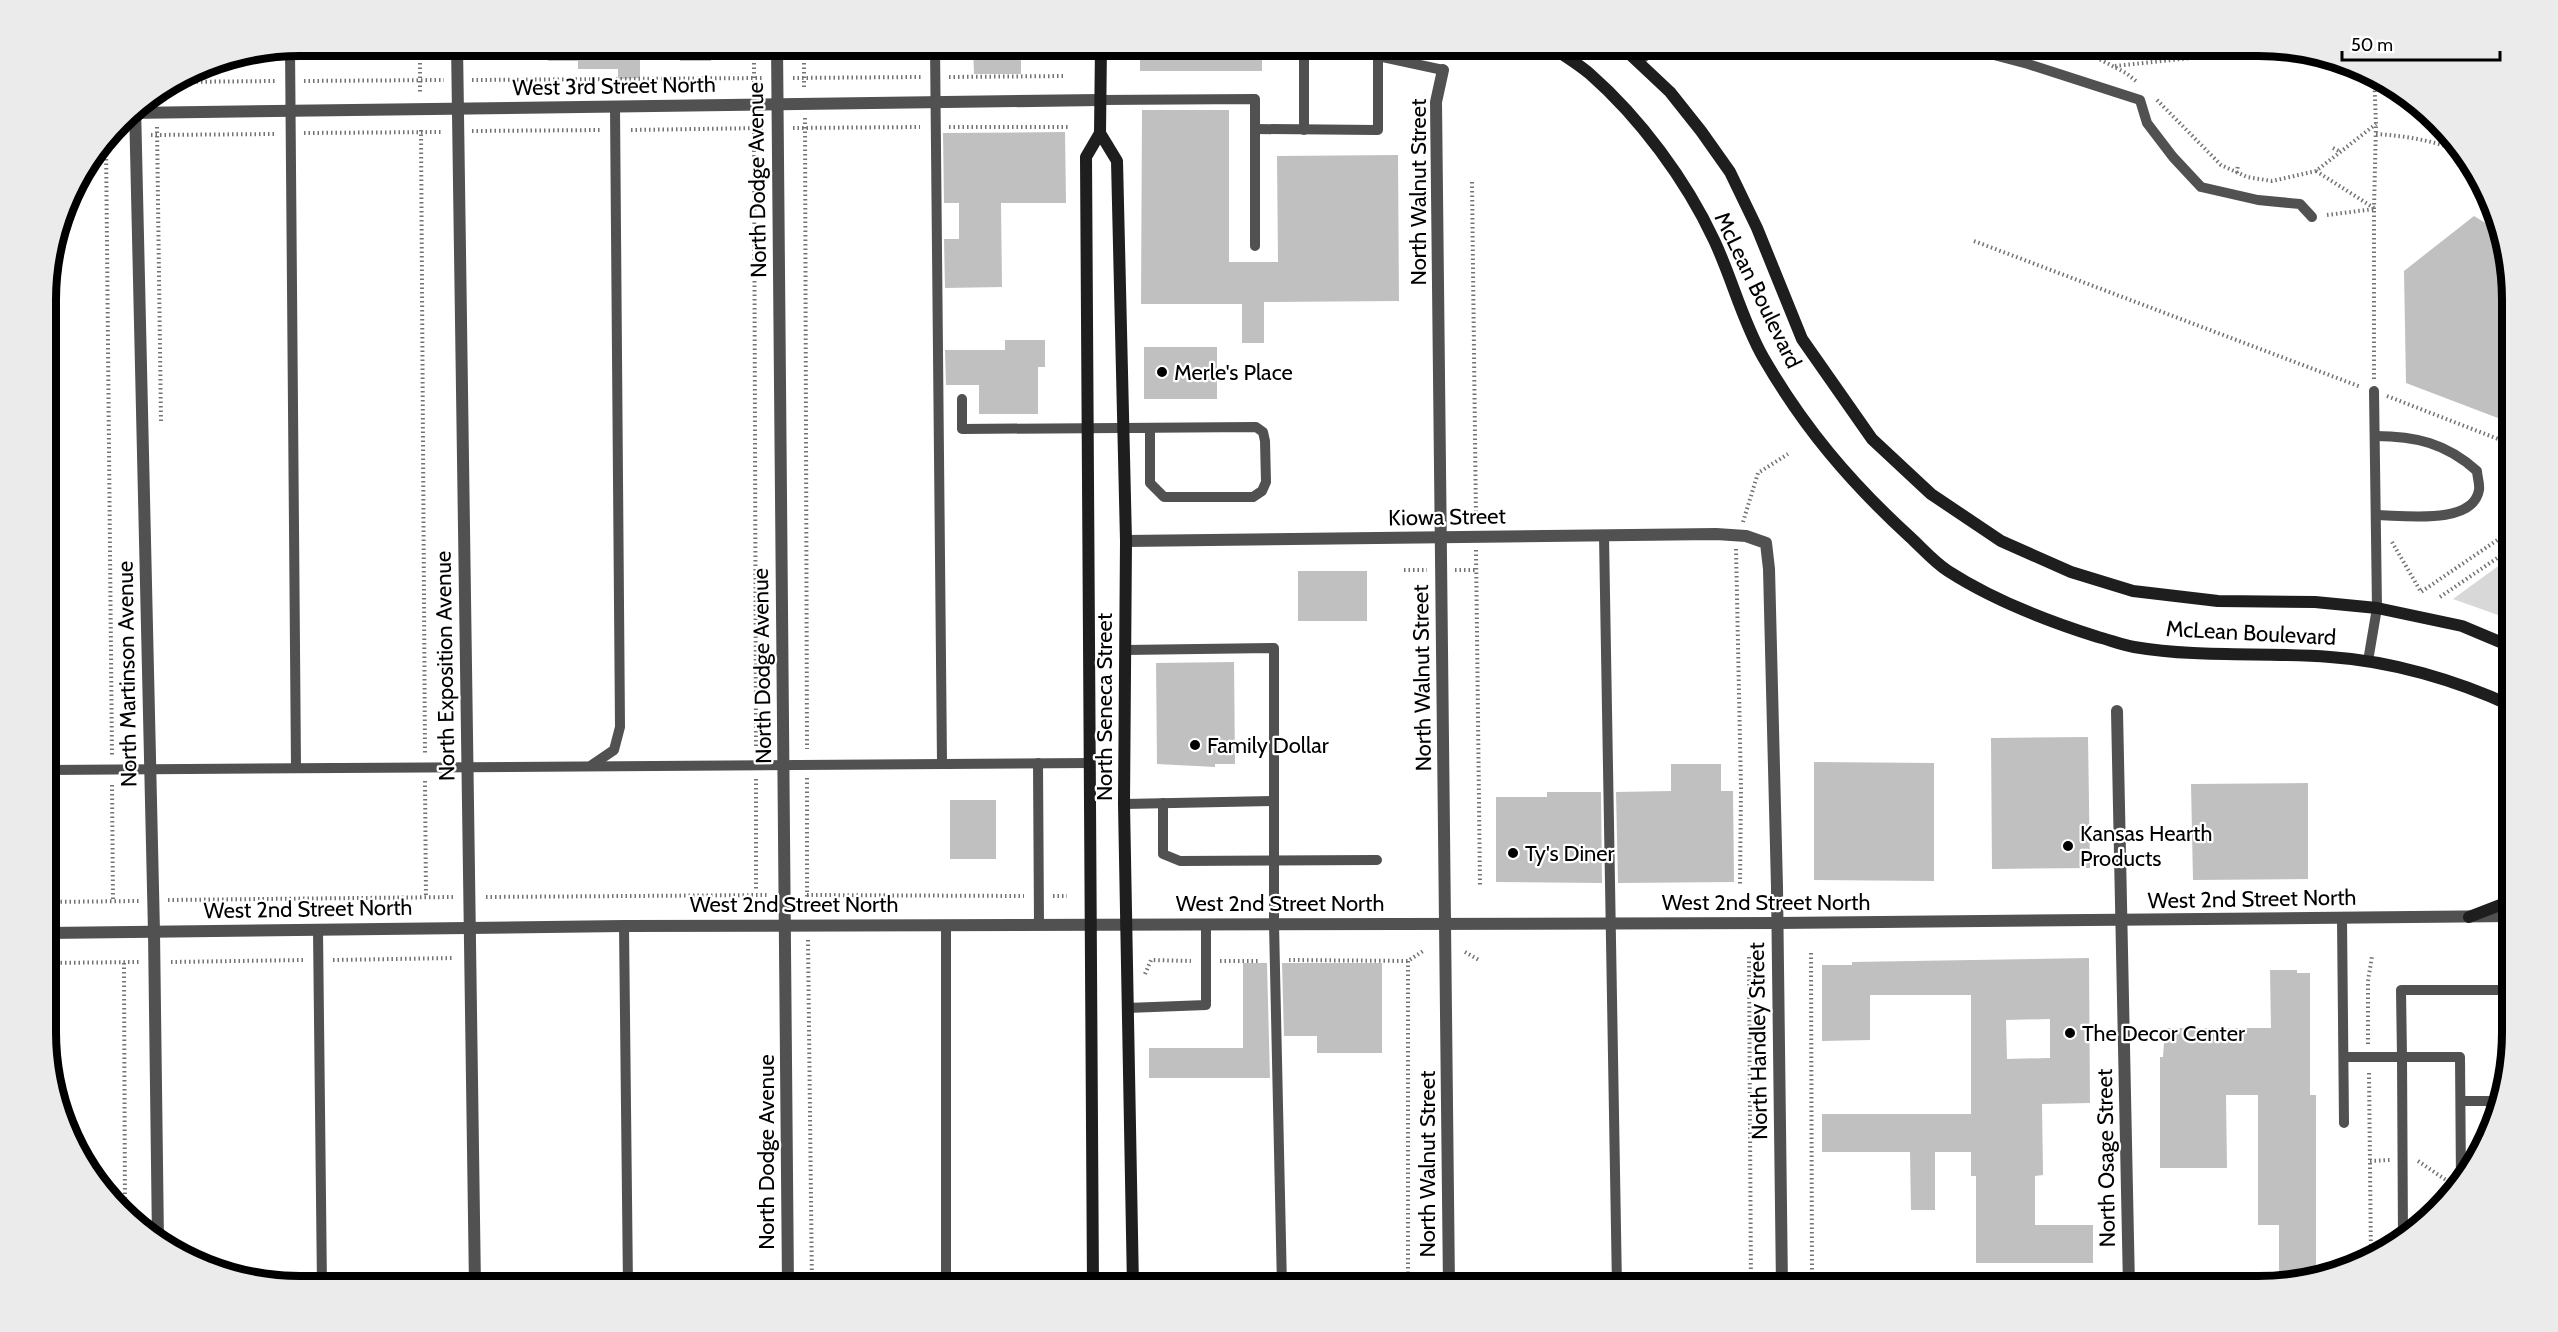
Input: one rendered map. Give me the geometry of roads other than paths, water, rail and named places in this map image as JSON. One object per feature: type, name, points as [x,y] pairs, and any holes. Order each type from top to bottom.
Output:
[{"type":"main road","name":"North Seneca Street","points":[[1093,1276],[1086,157],[1100,133],[1101,56]]},
{"type":"main road","name":"McLean Boulevard","points":[[1564,56],[1589,74],[1643,129],[1677,175],[1714,240],[1762,354],[1792,405],[1828,455],[1888,517],[1946,570],[2001,600],[2071,628],[2131,647],[2200,656],[2332,657],[2368,662],[2451,682],[2502,701]]},
{"type":"main road","name":"McLean Boulevard","points":[[1633,56],[1670,92],[1730,172],[1802,339],[1872,439],[1931,494],[2001,541],[2072,572],[2133,591],[2218,601],[2315,602],[2377,608],[2462,626],[2502,643]]},
{"type":"main road","name":"North Seneca Street","points":[[1100,133],[1117,161],[1126,541],[1124,804],[1133,1276]]},
{"type":"main road","points":[[2469,917],[2502,904]]},
{"type":"street","name":"North Exposition Avenue","points":[[457,56],[475,1276]]},
{"type":"street","name":"North Dodge Avenue","points":[[777,56],[788,1276]]},
{"type":"street","name":"North Walnut Street","points":[[1443,70],[1436,102],[1449,1276]]},
{"type":"street","name":"West 3rd Street North","points":[[145,111],[1100,100]]},
{"type":"street","name":"North Martinson Avenue","points":[[134,121],[154,932],[158,1231]]},
{"type":"street","name":"Kiowa Street","points":[[1126,541],[1716,534],[1740,535],[1766,543]]},
{"type":"street","name":"North Handley Street","points":[[1766,543],[1769,569],[1778,923],[1782,1276]]},
{"type":"street","name":"North Osage Street","points":[[2118,711],[2129,1276]]},
{"type":"street","name":"West 2nd Street North","points":[[56,933],[624,926],[1611,924],[2502,916]]},
{"type":"lane","points":[[290,56],[296,768]]},
{"type":"lane","points":[[935,56],[942,763]]},
{"type":"lane","points":[[1304,56],[1304,130]]},
{"type":"lane","points":[[1255,129],[1378,130],[1378,56],[1443,70]]},
{"type":"lane","points":[[1639,61],[1645,56]]},
{"type":"lane","points":[[1998,56],[2140,100],[2147,123],[2173,157],[2201,187],[2258,200],[2300,204],[2312,218]]},
{"type":"lane","points":[[1100,100],[1255,99],[1256,246]]},
{"type":"lane","points":[[592,765],[614,750],[620,727],[615,107]]},
{"type":"lane","points":[[2368,662],[2377,608],[2374,391]]},
{"type":"lane","points":[[962,399],[962,429],[1256,427],[1263,432],[1265,441],[1266,482],[1262,491],[1253,497],[1164,497],[1150,483],[1150,428]]},
{"type":"lane","points":[[2375,436],[2404,436],[2461,456],[2477,471],[2479,491],[2467,509],[2449,515],[2376,515]]},
{"type":"lane","points":[[1604,536],[1617,1276]]},
{"type":"lane","points":[[1125,650],[1274,648],[1274,960],[1282,1276]]},
{"type":"lane","points":[[1038,763],[1039,925]]},
{"type":"lane","points":[[56,770],[1090,763]]},
{"type":"lane","points":[[1124,804],[1274,801]]},
{"type":"lane","points":[[1162,803],[1163,854],[1180,861],[1377,860]]},
{"type":"lane","points":[[2343,919],[2344,1123]]},
{"type":"lane","points":[[1127,1008],[1206,1005],[1206,924]]},
{"type":"lane","points":[[946,925],[946,1276]]},
{"type":"lane","points":[[624,926],[628,1276]]},
{"type":"lane","points":[[318,930],[322,1276]]},
{"type":"lane","points":[[2403,1229],[2401,990],[2502,990]]},
{"type":"lane","points":[[2344,1057],[2460,1057],[2463,1165]]},
{"type":"lane","points":[[2461,1101],[2493,1101]]},
{"type":"place","name":"Merle's Place","points":[[1162,372]]},
{"type":"place","name":"Family Dollar","points":[[1195,745]]},
{"type":"place","name":"Kansas Hearth Products","points":[[2068,846]]},
{"type":"place","name":"Ty's Diner","points":[[1513,853]]},
{"type":"place","name":"The Decor Center","points":[[2070,1033]]}]
